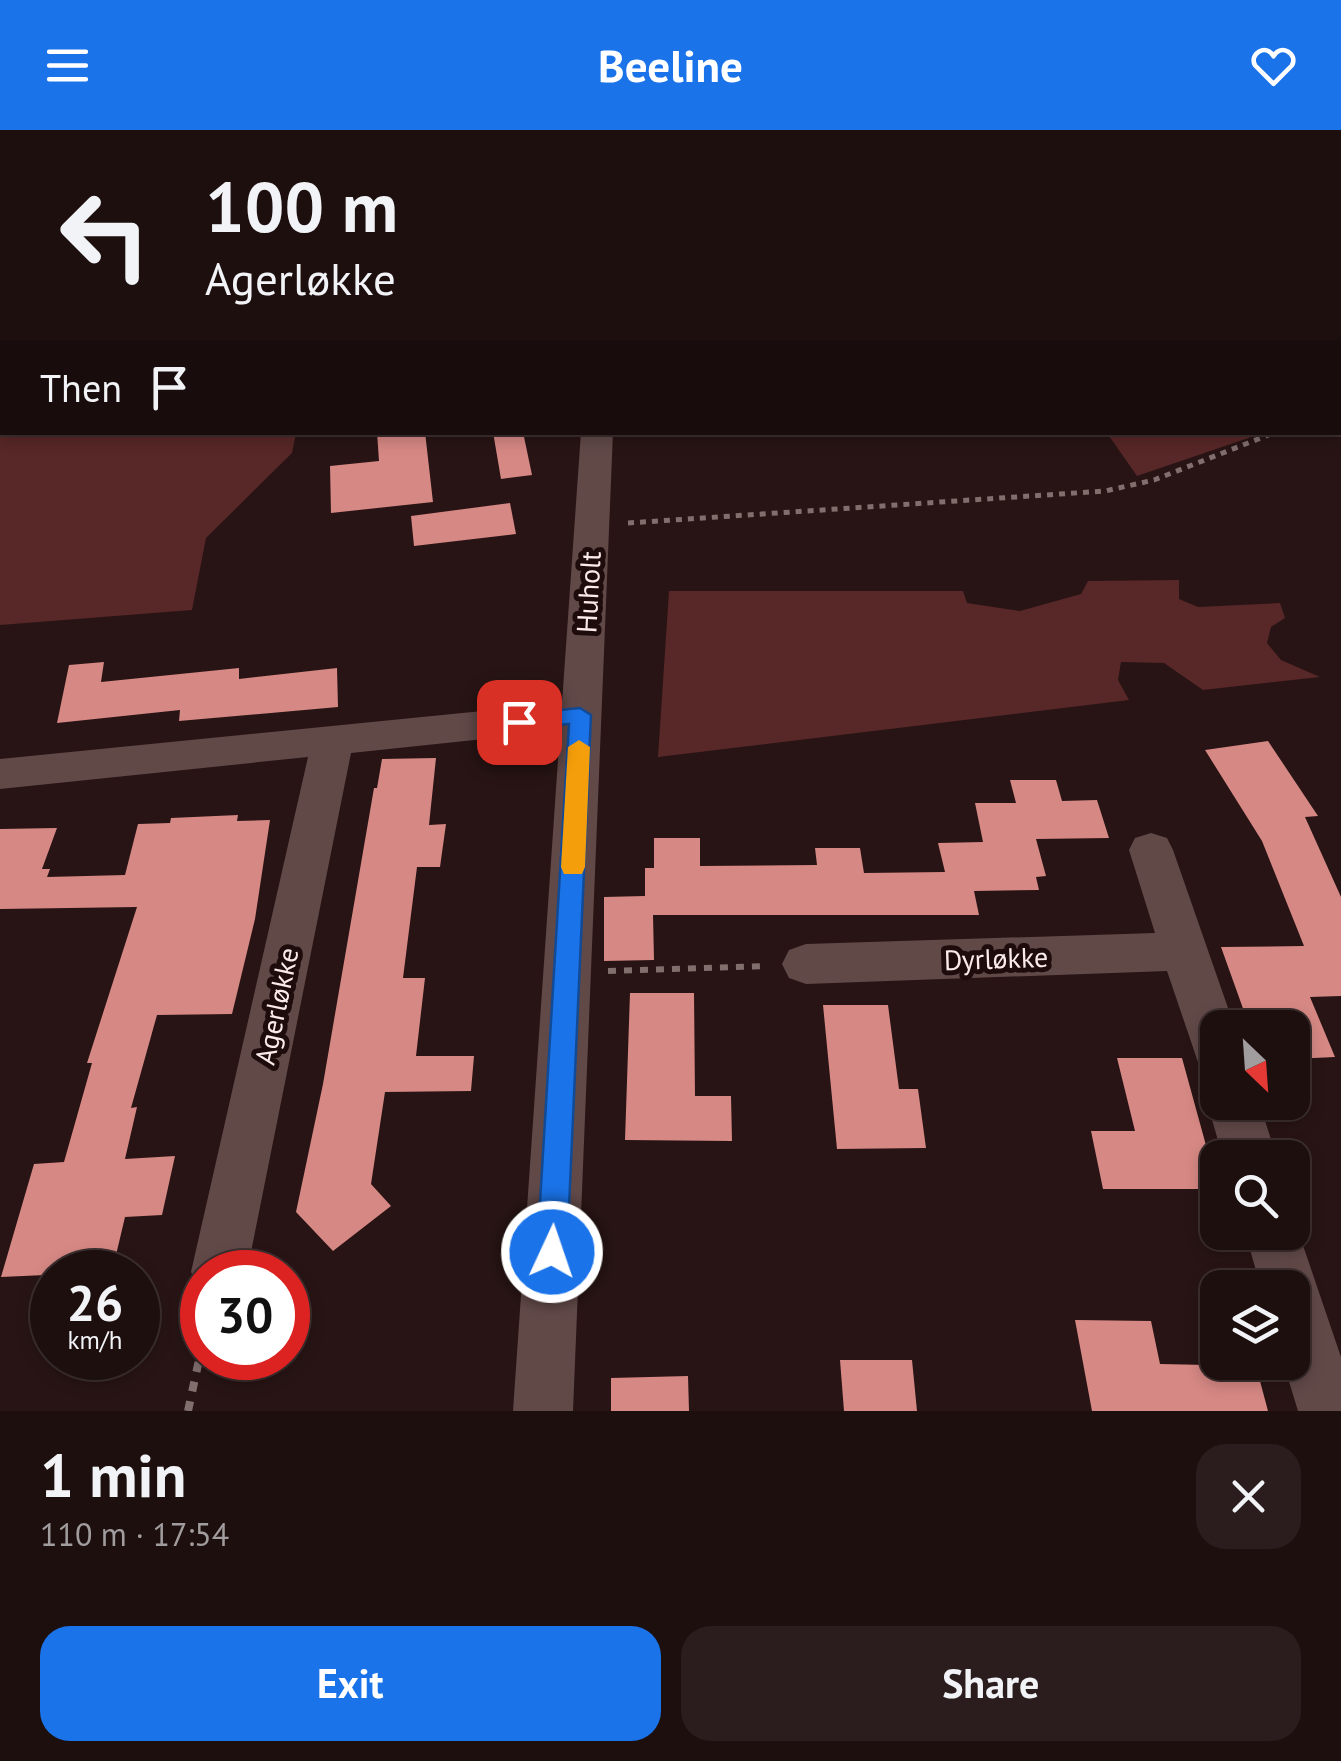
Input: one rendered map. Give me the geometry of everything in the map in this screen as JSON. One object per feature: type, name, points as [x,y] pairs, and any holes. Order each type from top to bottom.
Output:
[{"type":"street","name":"Huholt","points":[[543,1411],[597,435]]},
{"type":"street","points":[[0,774],[580,715]]},
{"type":"street","name":"Agerløkke","points":[[224,1250],[334,740]]},
{"type":"street","points":[[1151,850],[1205,1010]]},
{"type":"street","name":"Dyrløkke","points":[[806,964],[1186,951]]},
{"type":"street","points":[[1310,1353],[1328,1411]]},
{"type":"path","points":[[592,526],[1105,491],[1154,480],[1268,435]]},
{"type":"path","points":[[568,973],[806,964]]},
{"type":"path","points":[[188,1411],[195,1380]]},
{"type":"shaded area","points":[[0,435],[296,435],[292,453],[206,538],[192,610],[0,625]]},
{"type":"shaded area","points":[[1108,435],[1257,435],[1137,476]]},
{"type":"shaded area","points":[[1179,580],[1179,599],[1198,607],[1280,603],[1285,618],[1271,627],[1267,643],[1281,660],[1320,677],[1203,690],[1164,663],[1121,662],[1118,680],[1129,700],[658,757],[669,591],[963,591],[967,603],[1020,611],[1081,594],[1088,581]]},
{"type":"building","points":[[377,435],[425,435],[433,502],[331,513],[330,466],[379,461]]},
{"type":"building","points":[[494,435],[524,435],[532,475],[501,479]]},
{"type":"building","points":[[510,503],[516,534],[414,546],[411,516]]},
{"type":"building","points":[[104,662],[101,682],[239,668],[239,679],[337,668],[338,707],[179,721],[180,710],[57,723],[69,665]]},
{"type":"building","points":[[1268,741],[1318,816],[1305,817],[1341,897],[1341,996],[1310,997],[1335,1057],[1310,1058],[1310,1010],[1244,1010],[1221,947],[1304,946],[1262,841],[1205,750]]},
{"type":"building","points":[[436,758],[429,825],[446,824],[440,867],[417,867],[403,978],[425,978],[416,1056],[474,1056],[471,1091],[385,1092],[371,1184],[391,1206],[333,1251],[296,1212],[323,1084],[374,788],[382,759]]},
{"type":"building","points":[[1010,780],[1056,780],[1062,801],[1097,800],[1109,838],[1036,839],[1046,876],[1036,877],[1039,890],[974,891],[979,915],[653,915],[654,960],[604,961],[604,897],[645,896],[645,868],[654,868],[654,838],[700,838],[700,866],[817,865],[815,848],[860,848],[864,873],[945,872],[938,843],[983,842],[975,803],[1016,803]]},
{"type":"building","points":[[238,815],[237,821],[270,820],[255,919],[232,1014],[157,1015],[131,1108],[137,1107],[125,1159],[175,1156],[162,1215],[125,1217],[117,1250],[30,1250],[30,1276],[1,1277],[34,1164],[64,1162],[92,1063],[87,1063],[137,907],[0,909],[0,829],[57,828],[42,869],[50,869],[47,877],[125,875],[138,824],[170,823],[171,818]]},
{"type":"building","points":[[630,993],[694,993],[695,1096],[731,1096],[732,1141],[625,1140]]},
{"type":"building","points":[[823,1005],[888,1005],[899,1089],[918,1089],[926,1148],[837,1149]]},
{"type":"building","points":[[1117,1058],[1182,1058],[1205,1140],[1200,1140],[1200,1189],[1103,1189],[1091,1131],[1135,1131]]},
{"type":"building","points":[[1075,1320],[1151,1321],[1160,1364],[1200,1365],[1200,1380],[1260,1380],[1268,1411],[1092,1411]]},
{"type":"building","points":[[840,1360],[912,1360],[917,1411],[844,1411]]},
{"type":"building","points":[[688,1376],[689,1411],[611,1411],[611,1378]]},
{"type":"slow traffic","points":[[573,867],[579,747]]},
{"type":"route","points":[[519,722],[580,715],[552,1252]]}]
